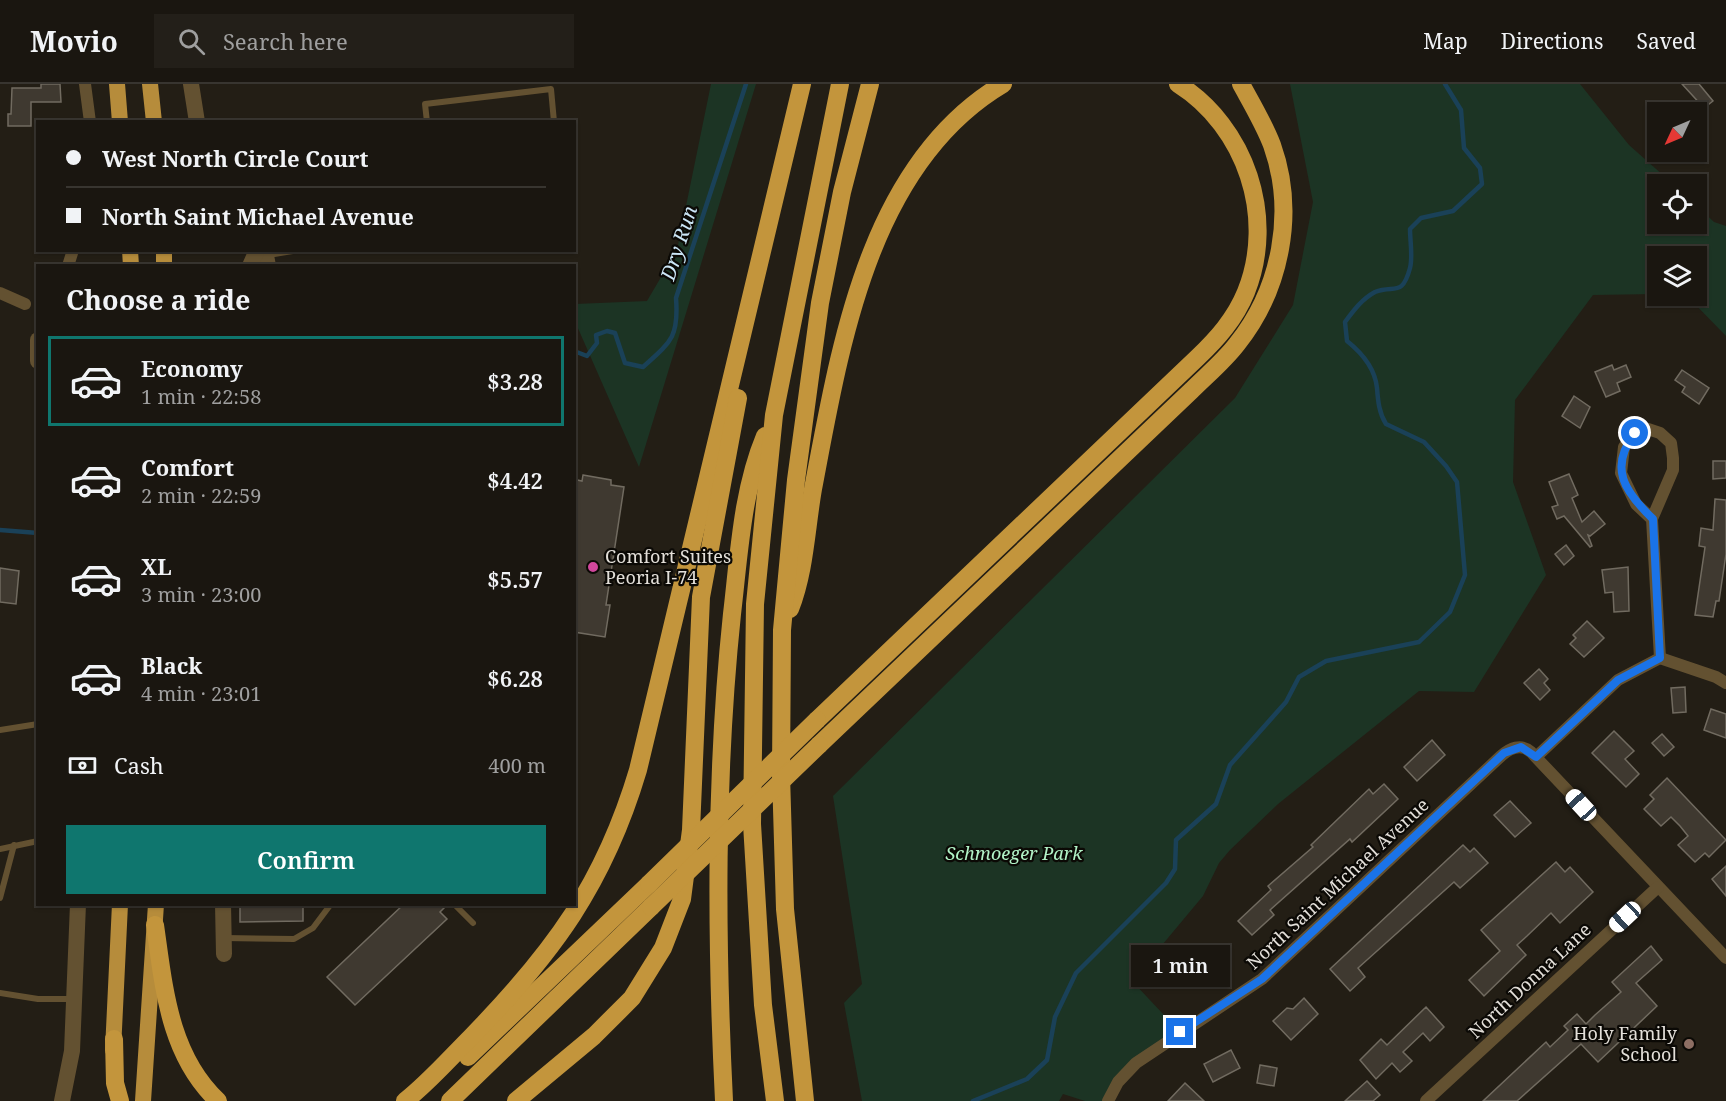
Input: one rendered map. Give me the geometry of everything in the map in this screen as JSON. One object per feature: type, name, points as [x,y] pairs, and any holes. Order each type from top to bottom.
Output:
[{"type":"highway","points":[[117,84],[120,120]]},
{"type":"highway","points":[[150,84],[154,120]]},
{"type":"highway","points":[[775,1101],[755,911],[751,775],[755,604],[774,415],[840,84]]},
{"type":"highway","points":[[805,1101],[785,909],[781,775],[782,630],[796,480],[818,313],[842,192],[870,84]]},
{"type":"highway","points":[[782,630],[799,587],[813,489],[840,359],[862,277],[893,207],[933,147],[975,104],[1004,84]]},
{"type":"highway","points":[[417,1101],[443,1080],[649,884],[817,720],[1197,358],[1232,319],[1245,294],[1255,262],[1258,233],[1254,190],[1230,135],[1212,112],[1178,84]]},
{"type":"highway","points":[[450,1101],[1225,358],[1256,318],[1265,300],[1278,261],[1283,208],[1280,175],[1272,145],[1241,84]]},
{"type":"highway","points":[[405,1101],[533,971],[581,904],[616,835],[643,750],[801,90]]},
{"type":"highway","points":[[516,1101],[594,1036],[632,998],[663,948],[682,899],[691,830],[699,630],[707,558],[801,90]]},
{"type":"highway","points":[[724,1101],[718,849],[726,679],[739,558],[754,464],[774,415]]},
{"type":"highway","points":[[111,1101],[120,906]]},
{"type":"highway","points":[[143,1101],[156,906]]},
{"type":"highway","points":[[466,1101],[645,914]]},
{"type":"highway","points":[[155,925],[169,1010],[181,1048],[197,1076],[218,1101]]},
{"type":"highway","points":[[114,1039],[115,1083],[120,1101]]},
{"type":"street","points":[[85,84],[90,120]]},
{"type":"street","points":[[191,84],[197,120]]},
{"type":"street","points":[[0,293],[25,304]]},
{"type":"street","points":[[1653,519],[1636,504],[1621,473],[1624,447],[1635,433],[1647,429],[1660,433],[1671,443],[1673,458],[1673,470],[1653,519],[1660,658]]},
{"type":"street","points":[[1726,683],[1716,677],[1660,658],[1618,680],[1536,757],[1726,958]]},
{"type":"street","name":"North Saint Michael Avenue","points":[[1108,1101],[1118,1082],[1132,1066],[1196,1021],[1252,987],[1504,753],[1521,747],[1536,757]]},
{"type":"street","name":"North Donna Lane","points":[[1426,1101],[1658,887]]},
{"type":"street","points":[[62,1101],[72,1051],[78,906]]},
{"type":"street","points":[[223,906],[224,946]]},
{"type":"lane","points":[[428,120],[425,104],[551,89],[554,120]]},
{"type":"lane","points":[[264,255],[285,252]]},
{"type":"lane","points":[[0,730],[36,724]]},
{"type":"lane","points":[[0,849],[36,841]]},
{"type":"lane","points":[[0,898],[14,846]]},
{"type":"lane","points":[[224,946],[294,939],[313,928],[330,906]]},
{"type":"lane","points":[[456,906],[474,923]]},
{"type":"lane","points":[[0,993],[38,999],[74,999]]},
{"type":"green space","points":[[711,84],[756,84],[639,467],[576,326],[576,304],[647,301],[677,250]]},
{"type":"green space","name":"Schmoeger Park","points":[[1290,84],[1580,84],[1629,145],[1662,174],[1647,174],[1647,234],[1707,234],[1707,215],[1714,222],[1726,226],[1726,336],[1697,306],[1707,306],[1707,246],[1647,246],[1647,294],[1593,295],[1515,400],[1513,482],[1546,575],[1474,692],[1419,691],[1278,804],[1219,863],[1203,896],[1132,981],[1180,1032],[1151,1052],[1108,1101],[1085,1101],[1063,1094],[1059,1101],[862,1101],[844,1003],[862,984],[833,796],[1235,398],[1293,305],[1313,202]]},
{"type":"building","points":[[41,84],[60,84],[61,102],[31,102],[31,126],[8,126],[12,88],[41,88]]},
{"type":"building","points":[[1682,84],[1699,84],[1713,101],[1707,106],[1707,102],[1698,102]]},
{"type":"building","points":[[1612,365],[1614,370],[1626,365],[1631,377],[1617,383],[1620,391],[1606,397],[1595,372]]},
{"type":"building","points":[[1682,370],[1709,388],[1699,404],[1682,392],[1685,387],[1675,380]]},
{"type":"building","points":[[1574,396],[1590,407],[1580,428],[1562,416]]},
{"type":"building","points":[[1713,461],[1726,461],[1726,478],[1713,479]]},
{"type":"building","points":[[1569,474],[1578,495],[1572,498],[1582,522],[1594,511],[1605,524],[1590,536],[1588,535],[1592,546],[1590,547],[1564,516],[1557,519],[1552,507],[1558,505],[1549,482]]},
{"type":"building","name":"Comfort Suites Peoria I-74","points":[[583,475],[611,480],[611,485],[624,487],[606,605],[610,605],[605,637],[576,632],[576,485],[577,480],[582,481]]},
{"type":"building","points":[[1715,499],[1726,500],[1726,554],[1719,601],[1716,601],[1713,617],[1695,615],[1705,547],[1699,546],[1701,528],[1713,530]]},
{"type":"building","points":[[1566,545],[1574,556],[1564,565],[1555,554]]},
{"type":"building","points":[[1628,567],[1629,611],[1614,612],[1613,592],[1605,593],[1602,570]]},
{"type":"building","points":[[0,568],[19,571],[16,604],[0,602]]},
{"type":"building","points":[[1587,621],[1604,638],[1584,657],[1570,644],[1576,638],[1573,635]]},
{"type":"building","points":[[1539,669],[1548,679],[1544,683],[1550,690],[1540,700],[1524,683]]},
{"type":"building","points":[[1685,687],[1686,712],[1673,713],[1671,688]]},
{"type":"building","points":[[1711,709],[1726,714],[1726,738],[1704,730]]},
{"type":"building","points":[[1614,731],[1634,751],[1625,759],[1639,774],[1626,787],[1592,753]]},
{"type":"building","points":[[1662,734],[1674,747],[1664,756],[1652,743]]},
{"type":"building","points":[[1432,740],[1445,755],[1417,781],[1404,767]]},
{"type":"building","points":[[1667,778],[1726,840],[1709,857],[1705,853],[1695,862],[1678,845],[1688,836],[1680,826],[1671,817],[1661,826],[1644,809],[1654,799],[1650,795]]},
{"type":"building","points":[[1384,784],[1398,799],[1352,842],[1350,839],[1270,910],[1274,915],[1252,935],[1238,921],[1271,890],[1268,886],[1313,847],[1311,845],[1369,789],[1373,794]]},
{"type":"building","points":[[1510,801],[1531,823],[1515,837],[1494,815]]},
{"type":"building","points":[[1463,845],[1470,852],[1474,848],[1488,863],[1460,888],[1454,882],[1358,968],[1365,977],[1350,991],[1330,969]]},
{"type":"building","points":[[1556,862],[1565,872],[1570,867],[1593,892],[1560,923],[1551,913],[1517,945],[1526,955],[1484,996],[1469,980],[1500,951],[1481,930]]},
{"type":"building","points":[[1726,866],[1726,896],[1712,879]]},
{"type":"building","points":[[240,906],[303,906],[303,921],[240,922]]},
{"type":"building","points":[[402,906],[446,906],[440,912],[447,919],[355,1005],[327,977]]},
{"type":"building","points":[[1651,946],[1662,960],[1636,983],[1657,1006],[1598,1062],[1581,1044],[1517,1101],[1483,1101],[1546,1042],[1550,1047],[1568,1030],[1564,1026],[1577,1014],[1586,1024],[1621,992],[1612,982]]},
{"type":"building","points":[[1208,951],[1220,967],[1195,985],[1183,969]]},
{"type":"building","points":[[1304,998],[1318,1014],[1291,1040],[1273,1021],[1287,1008],[1293,1009]]},
{"type":"building","points":[[1426,1007],[1444,1027],[1430,1041],[1423,1033],[1403,1052],[1412,1061],[1400,1072],[1392,1063],[1376,1079],[1360,1060],[1381,1039],[1387,1045]]},
{"type":"building","points":[[1231,1050],[1240,1068],[1213,1082],[1204,1064]]},
{"type":"building","points":[[1260,1065],[1277,1068],[1274,1086],[1257,1083]]},
{"type":"building","points":[[1367,1081],[1380,1095],[1373,1101],[1345,1101]]},
{"type":"building","points":[[1185,1083],[1204,1101],[1168,1101]]},
{"type":"waterway","name":"Dry Run","points":[[576,352],[587,356],[597,343],[596,335],[607,331],[615,333],[625,363],[643,367],[671,338],[676,322],[676,298],[746,84]]},
{"type":"waterway","points":[[973,1101],[1027,1079],[1047,1060],[1055,1017],[1076,973],[1166,883],[1175,869],[1176,840],[1216,804],[1230,765],[1286,702],[1299,677],[1326,661],[1419,642],[1450,612],[1465,575],[1457,482],[1424,442],[1386,424],[1380,411],[1374,374],[1363,356],[1347,341],[1345,322],[1358,305],[1370,295],[1400,287],[1404,283],[1411,264],[1410,229],[1421,218],[1453,211],[1482,184],[1480,168],[1464,148],[1461,110],[1445,84]]},
{"type":"waterway","name":"Dry Run","points":[[0,530],[36,533]]},
{"type":"place","name":"Comfort Suites Peoria I-74","points":[[593,567]]},
{"type":"place","name":"Holy Family School","points":[[1689,1044]]},
{"type":"route","points":[[1180,1032],[1262,979],[1504,753],[1511,748],[1521,747],[1536,757],[1618,680],[1660,658],[1653,519],[1636,504],[1625,486],[1621,473],[1624,447],[1635,433]]}]
